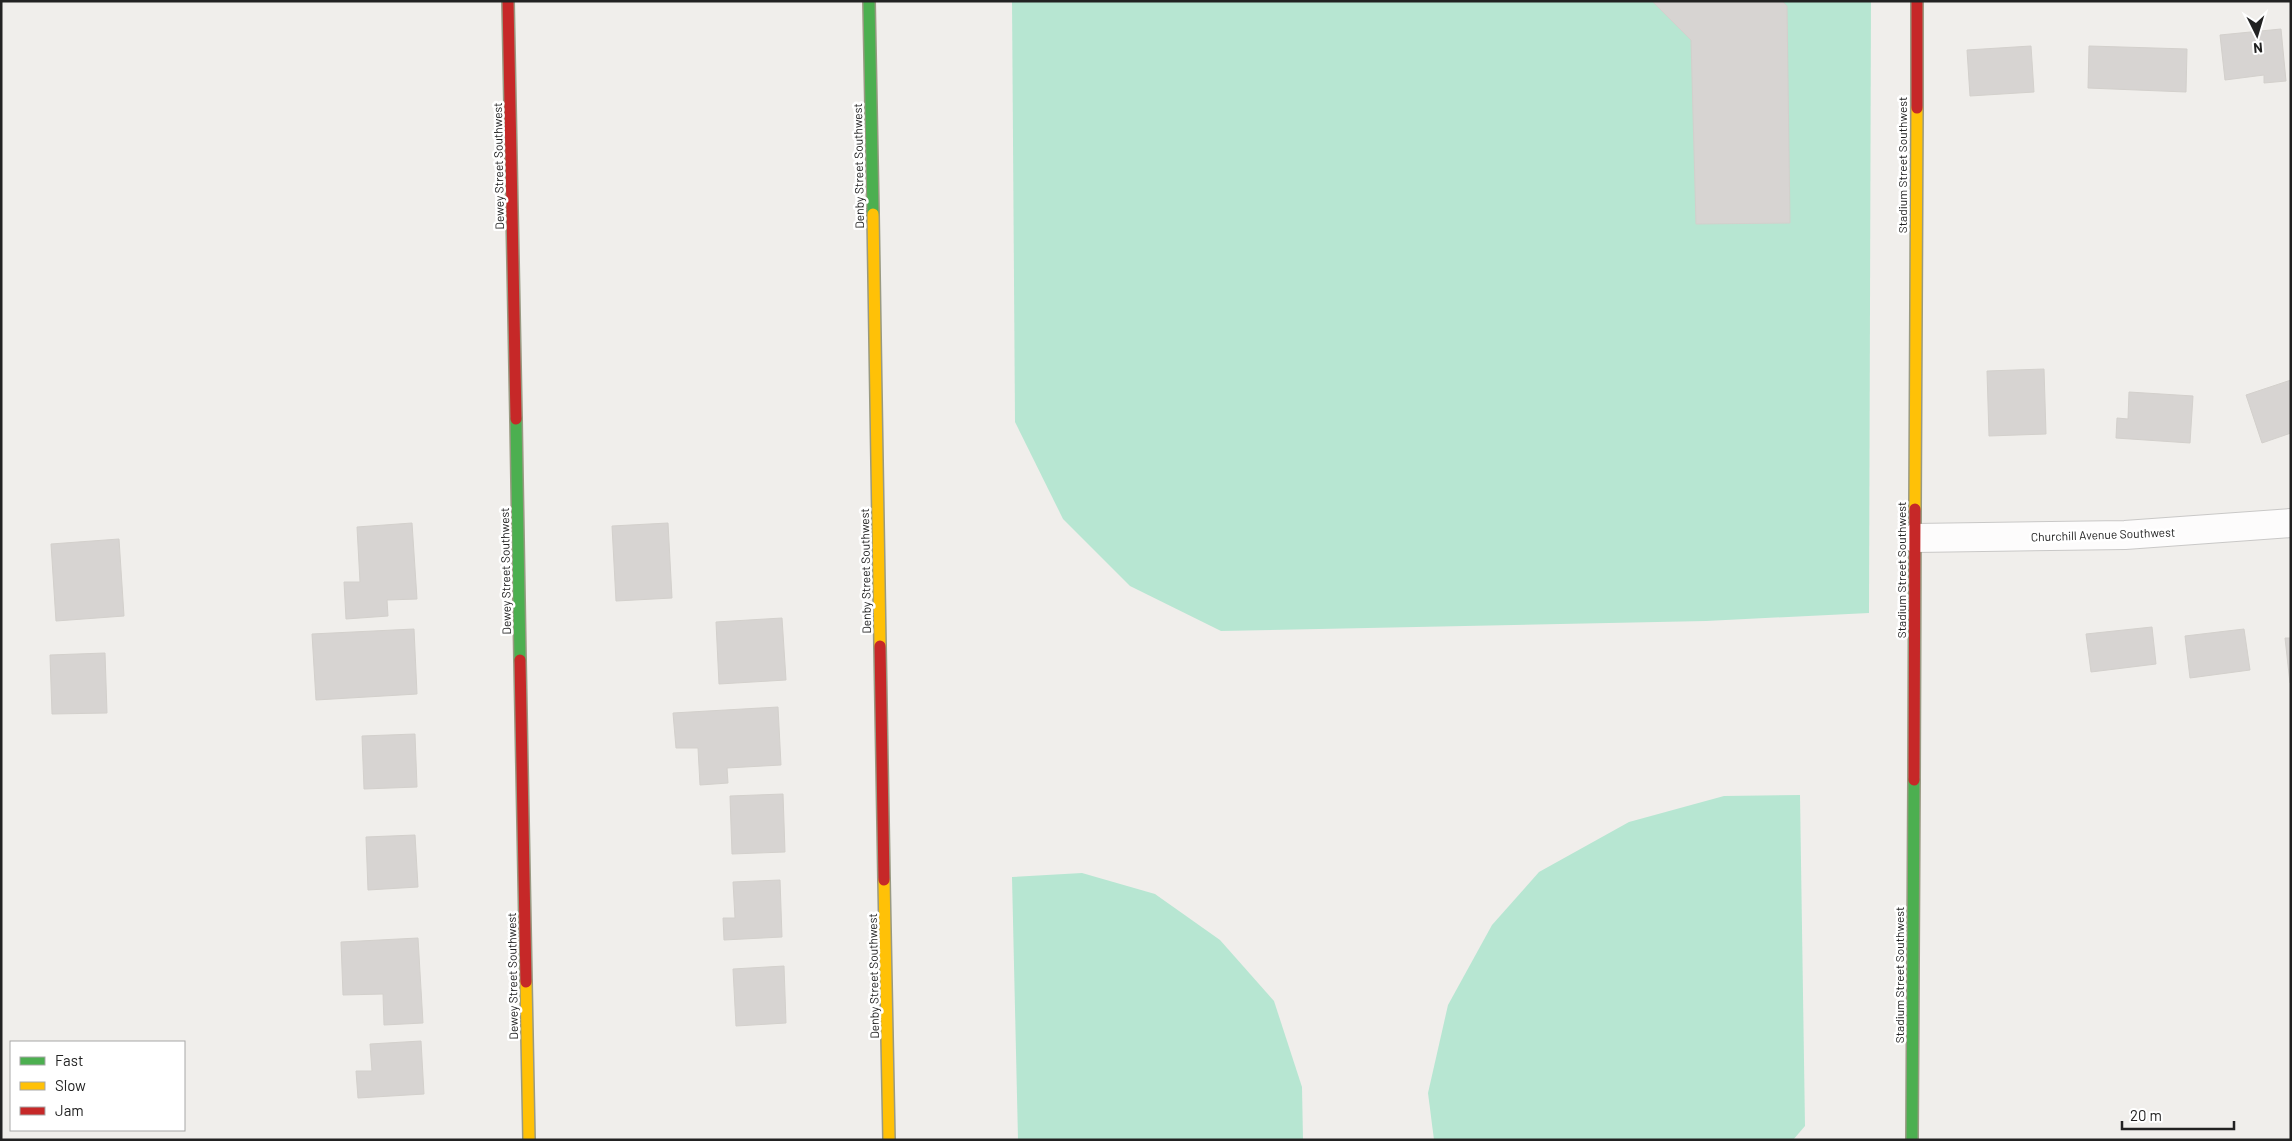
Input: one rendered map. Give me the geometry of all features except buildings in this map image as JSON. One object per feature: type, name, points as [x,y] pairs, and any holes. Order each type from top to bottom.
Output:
[{"type":"street","name":"Dewey Street Southwest","points":[[508,1],[529,1140]]},
{"type":"street","name":"Denby Street Southwest","points":[[869,1],[889,1140]]},
{"type":"street","name":"Stadium Street Southwest","points":[[1912,1140],[1916,1]]},
{"type":"street","name":"Churchill Avenue Southwest","points":[[1915,538],[2125,535],[2291,523]]},
{"type":"green space","points":[[1012,1],[1871,1],[1869,613],[1706,621],[1221,631],[1130,586],[1063,519],[1015,422]]},
{"type":"green space","points":[[1800,795],[1805,1126],[1793,1140],[1434,1140],[1428,1093],[1448,1005],[1492,925],[1539,872],[1629,822],[1724,796]]},
{"type":"green space","points":[[1082,873],[1155,894],[1220,940],[1274,1001],[1302,1087],[1303,1140],[1018,1140],[1012,877]]},
{"type":"traffic: fast","points":[[869,1],[873,214]]},
{"type":"traffic: fast","points":[[516,419],[520,660]]},
{"type":"traffic: fast","points":[[1912,1140],[1914,780]]},
{"type":"traffic: slow","points":[[1915,509],[1917,108]]},
{"type":"traffic: slow","points":[[873,214],[880,646]]},
{"type":"traffic: slow","points":[[884,880],[889,1140]]},
{"type":"traffic: slow","points":[[526,982],[529,1140]]},
{"type":"traffic: jam","points":[[508,1],[516,419]]},
{"type":"traffic: jam","points":[[1917,1],[1917,108]]},
{"type":"traffic: jam","points":[[1914,780],[1915,509]]},
{"type":"traffic: jam","points":[[880,646],[884,880]]},
{"type":"traffic: jam","points":[[520,660],[526,982]]}]
